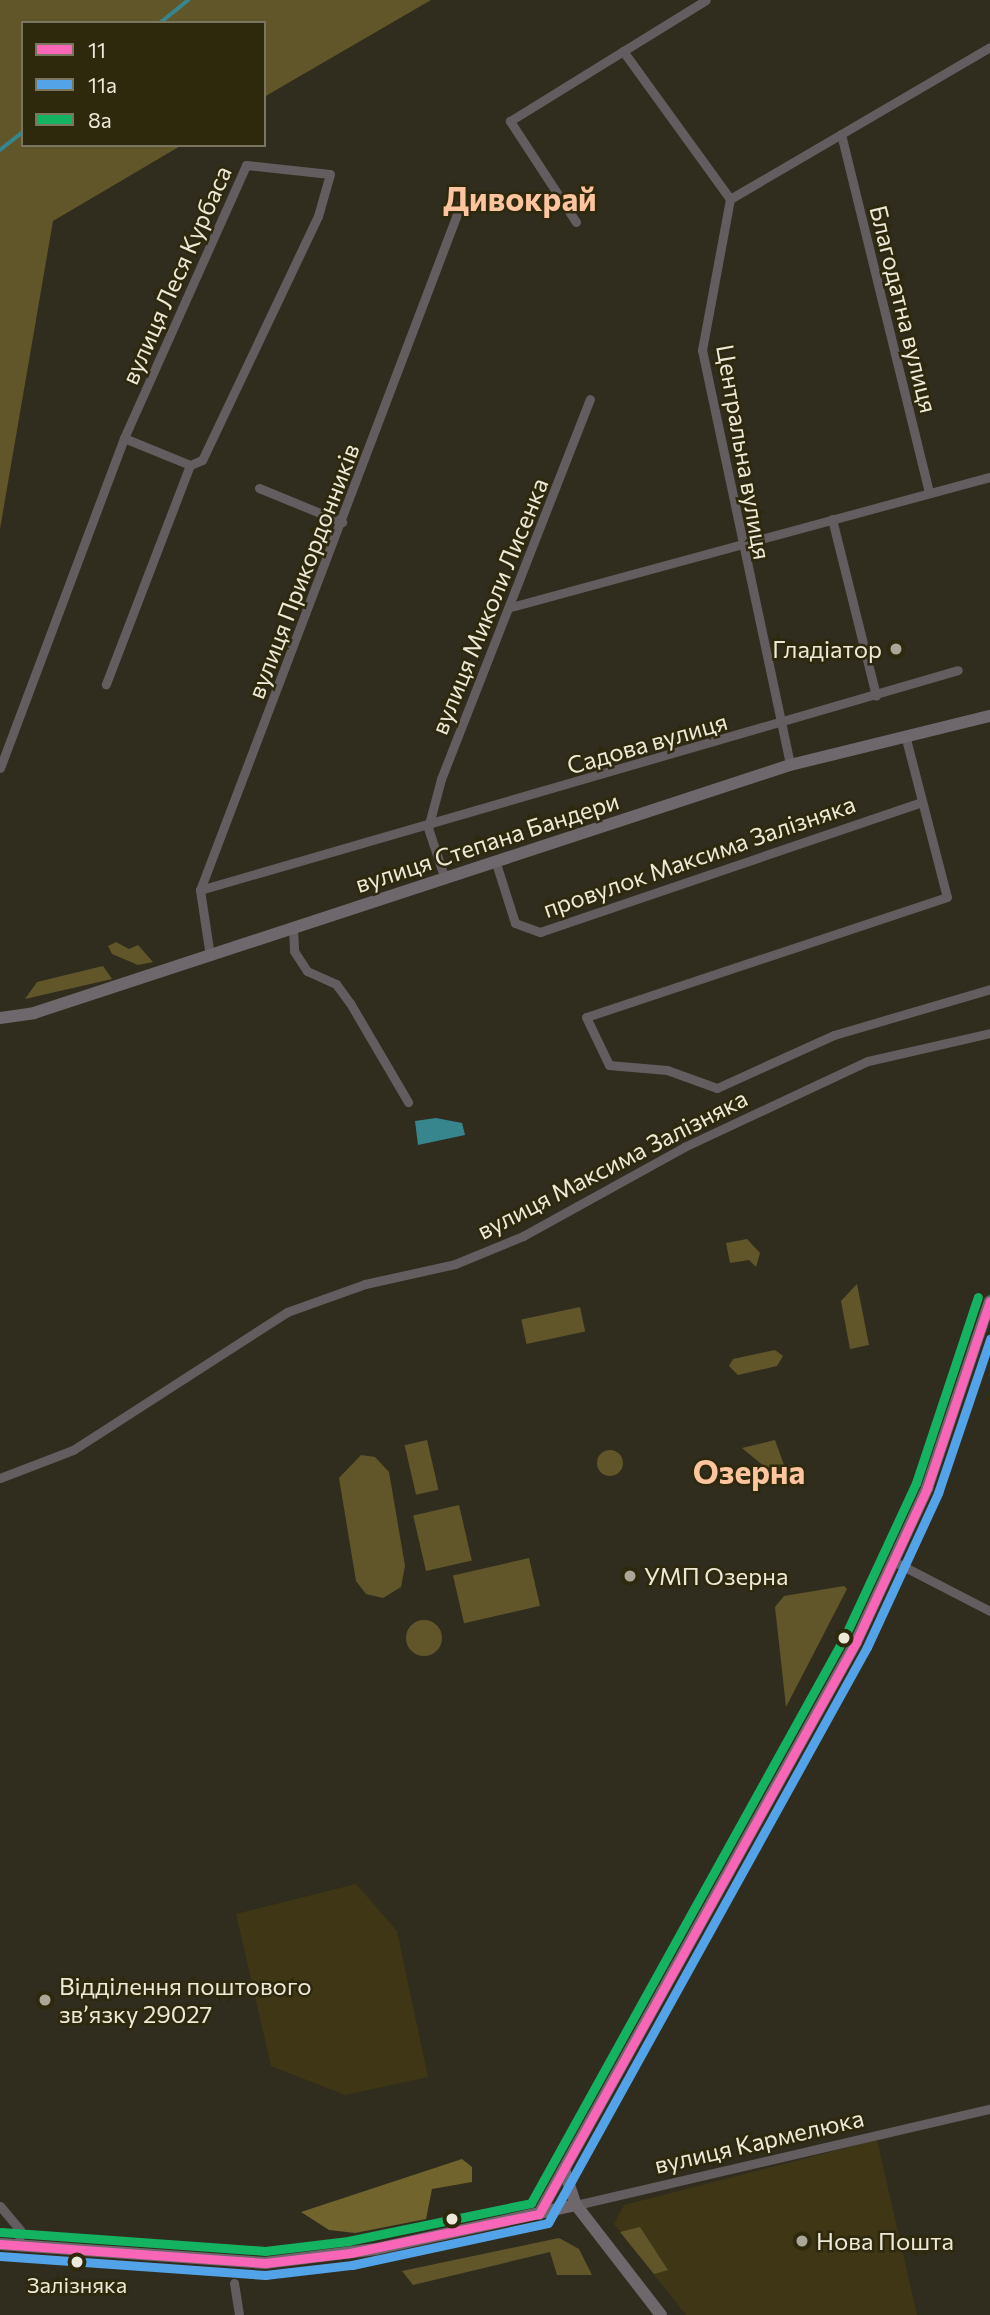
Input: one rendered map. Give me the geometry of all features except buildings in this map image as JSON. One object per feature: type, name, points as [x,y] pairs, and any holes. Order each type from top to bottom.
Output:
[{"type":"main road","name":"вулиця Степана Бандери","points":[[0,1018],[210,956],[444,876],[790,765],[990,716]]},
{"type":"main road","points":[[539,2214],[895,1562],[962,1393],[990,1301]]},
{"type":"main road","points":[[564,2169],[576,2205],[661,2315]]},
{"type":"main road","name":"вулиця Кармелюка","points":[[0,2244],[265,2263],[363,2251],[576,2205]]},
{"type":"street","points":[[576,222],[510,121],[706,0]]},
{"type":"street","points":[[624,51],[730,199],[990,47]]},
{"type":"street","name":"Благодатна вулиця","points":[[841,134],[929,492]]},
{"type":"street","name":"вулиця Леся Курбаса","points":[[0,768],[124,438],[246,164],[330,174],[318,216],[208,448],[190,465],[106,684]]},
{"type":"street","name":"Центральна вулиця","points":[[730,199],[702,350],[790,765]]},
{"type":"street","name":"вулиця Прикордонників","points":[[210,956],[200,890],[462,201]]},
{"type":"street","name":"вулиця Миколи Лисенка","points":[[428,828],[590,400]]},
{"type":"street","points":[[124,438],[190,465]]},
{"type":"street","points":[[510,607],[990,477]]},
{"type":"street","points":[[259,488],[342,522]]},
{"type":"street","points":[[832,519],[876,696]]},
{"type":"street","name":"Садова вулиця","points":[[200,890],[428,828],[958,670]]},
{"type":"street","points":[[905,735],[921,802]]},
{"type":"street","name":"провулок Максима Залізняка","points":[[495,860],[514,922],[540,932],[815,833],[921,802]]},
{"type":"street","name":"вулиця Максима Залізняка","points":[[921,802],[947,897],[586,1017],[609,1065],[667,1070],[717,1088],[834,1035],[990,989]]},
{"type":"street","points":[[428,828],[444,876]]},
{"type":"street","points":[[293,929],[294,951],[307,971],[336,984],[408,1102]]},
{"type":"street","name":"вулиця Максима Залізняка","points":[[0,1478],[73,1450],[287,1312],[365,1284],[455,1264],[523,1236],[684,1147],[869,1062],[990,1033]]},
{"type":"street","points":[[895,1562],[990,1611]]},
{"type":"street","name":"вулиця Кармелюка","points":[[576,2205],[990,2109]]},
{"type":"street","points":[[0,2206],[20,2230],[19,2246]]},
{"type":"street","points":[[234,2283],[239,2315]]},
{"type":"shaded area","points":[[0,0],[431,0],[266,96],[266,21],[21,21],[21,147],[179,147],[53,221],[0,529]]},
{"type":"shaded area","points":[[116,942],[129,949],[138,945],[153,962],[138,965],[112,954],[108,946]]},
{"type":"shaded area","points":[[103,966],[112,979],[25,999],[37,982]]},
{"type":"shaded area","points":[[747,1239],[760,1253],[756,1267],[749,1260],[730,1263],[726,1243]]},
{"type":"shaded area","points":[[857,1284],[869,1345],[850,1349],[841,1301]]},
{"type":"shaded area","points":[[580,1307],[585,1331],[527,1344],[521,1319]]},
{"type":"shaded area","points":[[775,1350],[783,1356],[777,1366],[738,1375],[729,1366],[733,1359]]},
{"type":"shaded area","points":[[427,1440],[438,1490],[416,1495],[405,1445]]},
{"type":"shaded area","points":[[775,1440],[784,1465],[801,1466],[797,1483],[782,1481],[742,1448]]},
{"type":"shaded area","points":[[610,1450],[619,1454],[623,1463],[619,1472],[610,1476],[601,1472],[597,1463],[601,1454]]},
{"type":"shaded area","points":[[361,1455],[375,1457],[389,1472],[405,1566],[401,1587],[383,1598],[366,1594],[356,1581],[339,1478]]},
{"type":"shaded area","points":[[459,1505],[472,1561],[426,1571],[413,1516]]},
{"type":"shaded area","points":[[529,1558],[540,1606],[464,1623],[453,1576]]},
{"type":"shaded area","points":[[844,1586],[847,1589],[786,1707],[775,1607],[784,1596]]},
{"type":"shaded area","points":[[424,1620],[436,1626],[442,1638],[436,1650],[424,1656],[412,1650],[406,1638],[412,1626]]},
{"type":"shaded area","points":[[356,1884],[397,1931],[428,2077],[345,2095],[271,2066],[236,1914]]},
{"type":"shaded area","points":[[877,2140],[917,2315],[686,2315],[614,2224],[624,2205]]},
{"type":"shaded area","points":[[462,2159],[472,2167],[472,2182],[432,2189],[426,2219],[355,2233],[329,2230],[301,2212]]},
{"type":"shaded area","points":[[640,2227],[668,2270],[654,2274],[620,2232]]},
{"type":"shaded area","points":[[559,2238],[579,2249],[592,2275],[557,2275],[550,2252],[413,2285],[402,2271]]},
{"type":"water","points":[[436,1118],[462,1123],[465,1135],[418,1145],[415,1121]]},
{"type":"waterway","points":[[162,21],[188,0]]},
{"type":"waterway","points":[[0,150],[21,134]]},
{"type":"transit line","name":"8а","points":[[1,2232],[265,2251],[348,2241],[531,2203],[845,1636],[916,1483],[978,1297]]},
{"type":"transit line","name":"11","points":[[0,2244],[265,2263],[350,2253],[539,2214],[856,1642],[927,1488],[990,1301]]},
{"type":"transit line","name":"11а","points":[[0,2256],[265,2275],[352,2265],[548,2223],[867,1647],[938,1493],[990,1339]]},
{"type":"place","name":"Гладіатор","points":[[896,649]]},
{"type":"place","name":"УМП Озерна","points":[[630,1576]]},
{"type":"place","name":"Відділення поштового зв’язку 29027","points":[[45,2000]]},
{"type":"place","name":"Нова Пошта","points":[[802,2241]]},
{"type":"place","name":"Залізняка","points":[[77,2262]]},
{"type":"district","name":"Дивокрай","points":[[520,198]]},
{"type":"district","name":"Озерна","points":[[749,1471]]}]
